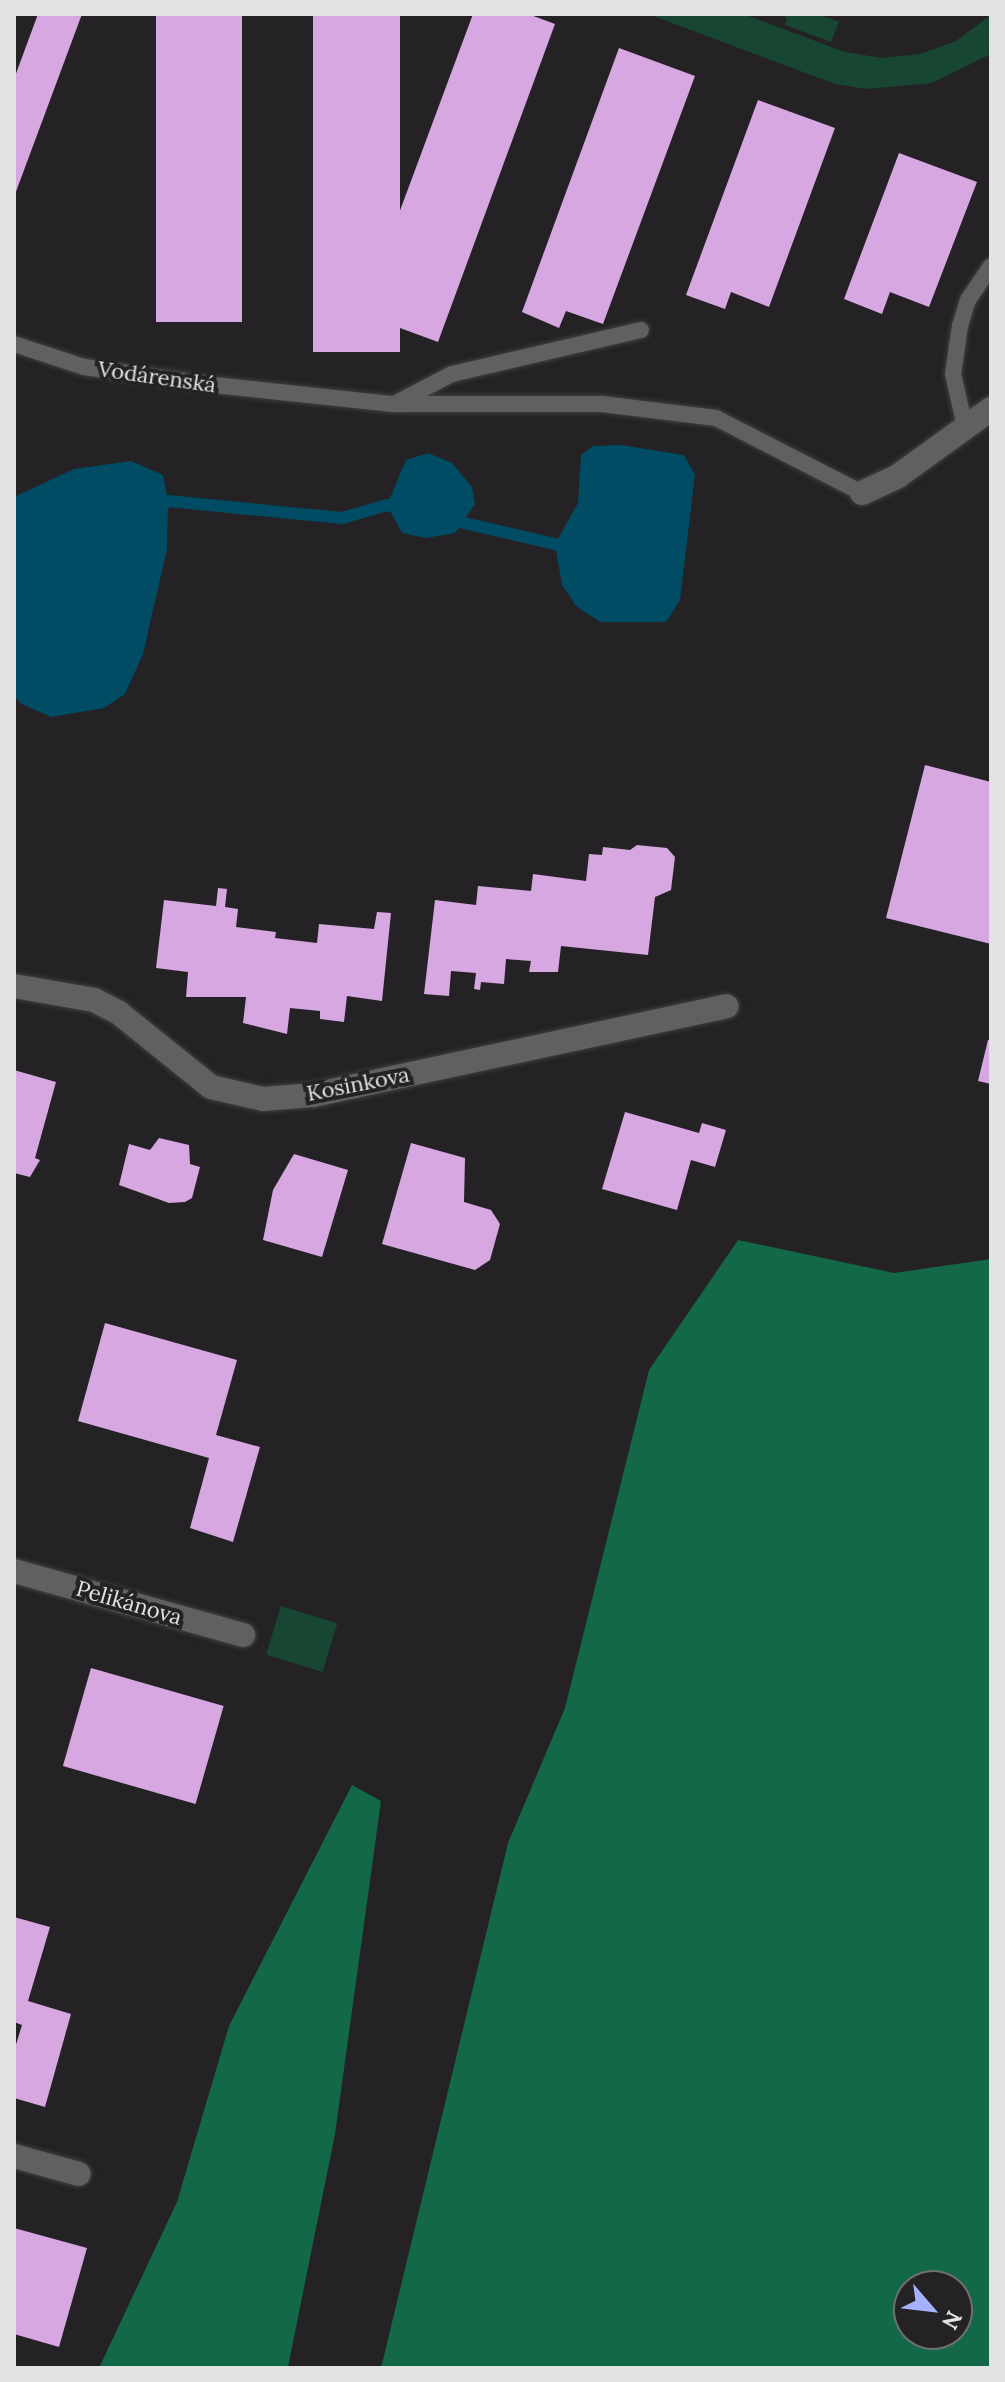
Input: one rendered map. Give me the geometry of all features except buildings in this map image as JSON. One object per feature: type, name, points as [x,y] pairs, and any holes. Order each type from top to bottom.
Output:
[{"type":"street","points":[[862,493],[898,476],[966,431],[991,409]]},
{"type":"street","name":"Kosinkova","points":[[14,986],[94,1000],[119,1013],[211,1087],[263,1099],[313,1095],[727,1006]]},
{"type":"street","name":"Pelikánova","points":[[14,1571],[243,1635]]},
{"type":"street","points":[[14,2156],[79,2174]]},
{"type":"lane","points":[[966,431],[953,374],[960,326],[968,300],[991,266]]},
{"type":"lane","points":[[393,404],[452,374],[641,330]]},
{"type":"lane","name":"Vodárenská","points":[[14,344],[84,367],[304,395],[393,404],[602,404],[716,418],[862,493]]},
{"type":"green space","points":[[648,14],[743,14],[845,52],[882,58],[920,54],[956,41],[991,15],[991,54],[932,83],[867,89],[835,84]]},
{"type":"green space","points":[[777,14],[818,14],[839,22],[831,42],[785,25],[787,18]]},
{"type":"green space","points":[[738,1240],[894,1273],[991,1259],[991,2368],[381,2368],[508,1843],[565,1708],[649,1370]]},
{"type":"green space","points":[[281,1606],[337,1623],[323,1672],[266,1655]]},
{"type":"green space","points":[[352,1785],[381,1801],[335,2134],[288,2367],[99,2368],[177,2202],[229,2026]]},
{"type":"water","points":[[621,445],[684,455],[695,475],[680,600],[666,622],[600,622],[576,606],[562,585],[555,544],[578,503],[581,455],[593,446]]},
{"type":"water","points":[[428,453],[452,463],[472,487],[475,504],[455,533],[426,538],[402,533],[387,505],[406,460]]},
{"type":"water","points":[[131,461],[163,475],[168,501],[167,549],[143,654],[125,694],[104,708],[51,717],[20,703],[14,695],[14,497],[74,469]]},
{"type":"waterway","points":[[156,512],[168,501],[342,518],[387,505],[402,509]]},
{"type":"waterway","points":[[451,520],[555,544]]}]
